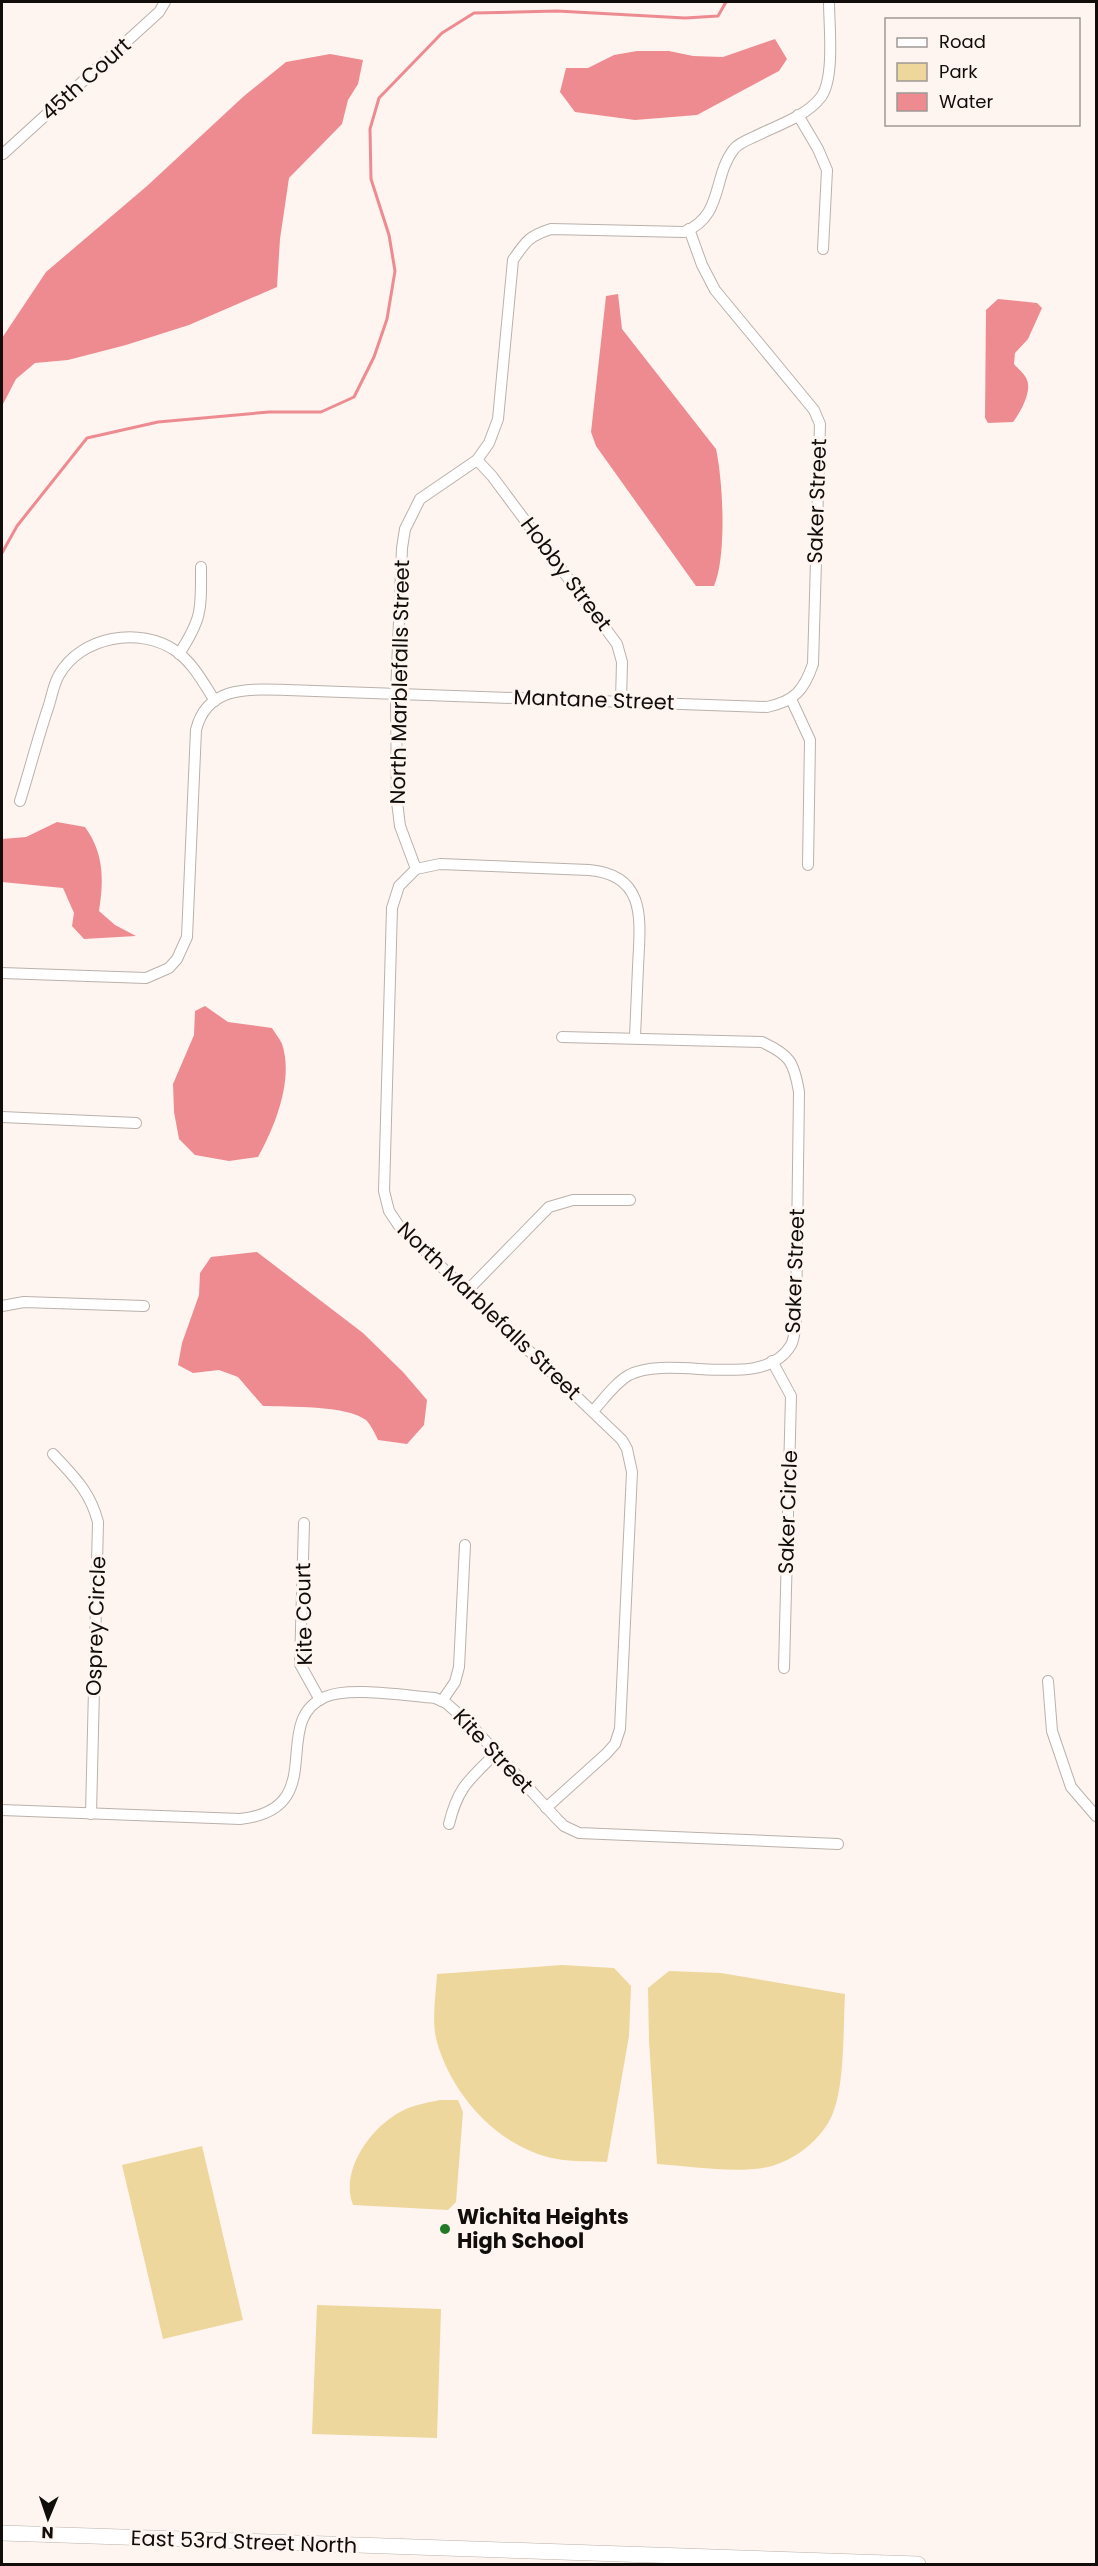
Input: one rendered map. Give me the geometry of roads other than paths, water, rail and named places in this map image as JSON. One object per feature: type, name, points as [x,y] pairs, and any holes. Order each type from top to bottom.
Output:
[{"type":"main road","name":"East 53rd Street North","points":[[2,2533],[918,2565]]},
{"type":"street","name":"45th Court","points":[[3,154],[159,12],[165,2]]},
{"type":"street","points":[[690,229],[698,226],[713,205],[729,157],[736,146],[798,115],[821,97],[827,84],[829,2]]},
{"type":"street","points":[[798,115],[818,149],[827,170],[823,249]]},
{"type":"street","name":"North Marblefalls Street","points":[[546,1808],[611,1749],[618,1737],[621,1722],[632,1472],[627,1449],[622,1440],[466,1292],[393,1218],[384,1195],[392,908],[399,886],[416,869],[402,833],[398,812],[396,694],[402,548],[405,529],[420,499],[477,460],[489,443],[498,419],[513,260],[527,240],[533,235],[551,229],[684,232],[690,229]]},
{"type":"street","name":"Saker Street","points":[[690,229],[702,266],[715,290],[814,410],[820,424],[813,664],[806,684],[791,699]]},
{"type":"street","name":"Hobby Street","points":[[477,460],[492,476],[618,644],[622,662],[621,701]]},
{"type":"street","points":[[179,654],[198,622],[201,606],[201,567]]},
{"type":"street","points":[[2,973],[146,978],[169,968],[177,959],[188,937],[196,730],[200,718],[215,701],[202,681],[179,654],[157,643],[122,638],[102,641],[85,648],[58,675],[20,801]]},
{"type":"street","name":"Mantane Street","points":[[215,701],[234,691],[250,689],[767,706],[791,699]]},
{"type":"street","points":[[791,699],[810,740],[808,865]]},
{"type":"street","points":[[416,869],[440,864],[590,870],[606,872],[620,879],[633,895],[639,915],[635,1037]]},
{"type":"street","name":"Saker Street","points":[[562,1036],[762,1042],[783,1052],[795,1069],[799,1092],[796,1318],[792,1344],[772,1362]]},
{"type":"street","points":[[2,1117],[136,1123]]},
{"type":"street","points":[[466,1292],[549,1207],[573,1200],[630,1200]]},
{"type":"street","points":[[2,1306],[24,1302],[144,1306]]},
{"type":"street","points":[[593,1411],[620,1381],[643,1370],[658,1368],[755,1369],[772,1362]]},
{"type":"street","name":"Saker Circle","points":[[772,1362],[791,1396],[784,1668]]},
{"type":"street","name":"Osprey Circle","points":[[52,1454],[83,1486],[94,1504],[98,1522],[91,1814]]},
{"type":"street","name":"Kite Court","points":[[304,1523],[300,1664],[320,1700]]},
{"type":"street","points":[[442,1701],[455,1682],[459,1668],[465,1545]]},
{"type":"street","points":[[1048,1681],[1052,1731],[1071,1787],[1096,1816]]},
{"type":"street","name":"Kite Street","points":[[320,1700],[325,1697],[355,1692],[435,1698],[442,1701],[469,1723],[495,1754],[564,1826],[579,1833],[838,1844]]},
{"type":"street","points":[[2,1810],[240,1819],[257,1817],[271,1812],[283,1803],[292,1788],[301,1725],[312,1707],[320,1700]]},
{"type":"street","points":[[448,1824],[454,1803],[464,1785],[495,1754]]},
{"type":"water","points":[[775,39],[787,59],[779,71],[697,115],[635,120],[575,112],[560,92],[566,68],[588,68],[614,55],[637,51],[669,51],[693,56],[723,57]]},
{"type":"water","points":[[330,54],[363,60],[358,84],[348,100],[342,124],[289,178],[280,239],[277,287],[189,325],[126,345],[68,360],[35,363],[16,379],[2,406],[2,338],[46,272],[147,186],[244,96],[286,62]]},
{"type":"water","points":[[618,294],[622,329],[716,449],[720,480],[722,538],[721,556],[714,586],[696,586],[596,446],[591,432],[606,296]]},
{"type":"water","points":[[998,299],[1037,303],[1042,308],[1028,339],[1015,353],[1014,364],[1025,376],[1028,385],[1027,396],[1022,408],[1013,422],[988,423],[985,418],[986,310]]},
{"type":"water","points":[[57,822],[85,827],[96,847],[101,867],[102,888],[99,911],[115,925],[136,936],[84,939],[72,926],[74,913],[63,888],[2,882],[2,839],[26,837]]},
{"type":"water","points":[[205,1006],[228,1022],[272,1028],[282,1044],[286,1072],[281,1102],[271,1132],[258,1157],[229,1161],[195,1155],[179,1139],[174,1112],[173,1084],[194,1035],[195,1011]]},
{"type":"water","points":[[257,1252],[363,1333],[403,1372],[427,1400],[424,1425],[407,1444],[378,1440],[366,1420],[357,1415],[331,1409],[263,1406],[238,1377],[219,1370],[193,1373],[178,1365],[182,1343],[199,1295],[200,1273],[211,1257]]},
{"type":"waterway","points":[[2,553],[17,526],[87,438],[158,422],[269,412],[321,412],[354,397],[374,357],[387,319],[395,271],[389,235],[371,179],[370,129],[379,98],[442,33],[474,13],[557,11],[685,18],[718,16],[726,2]]},
{"type":"place","name":"Wichita Heights High School","points":[[445,2229]]}]
